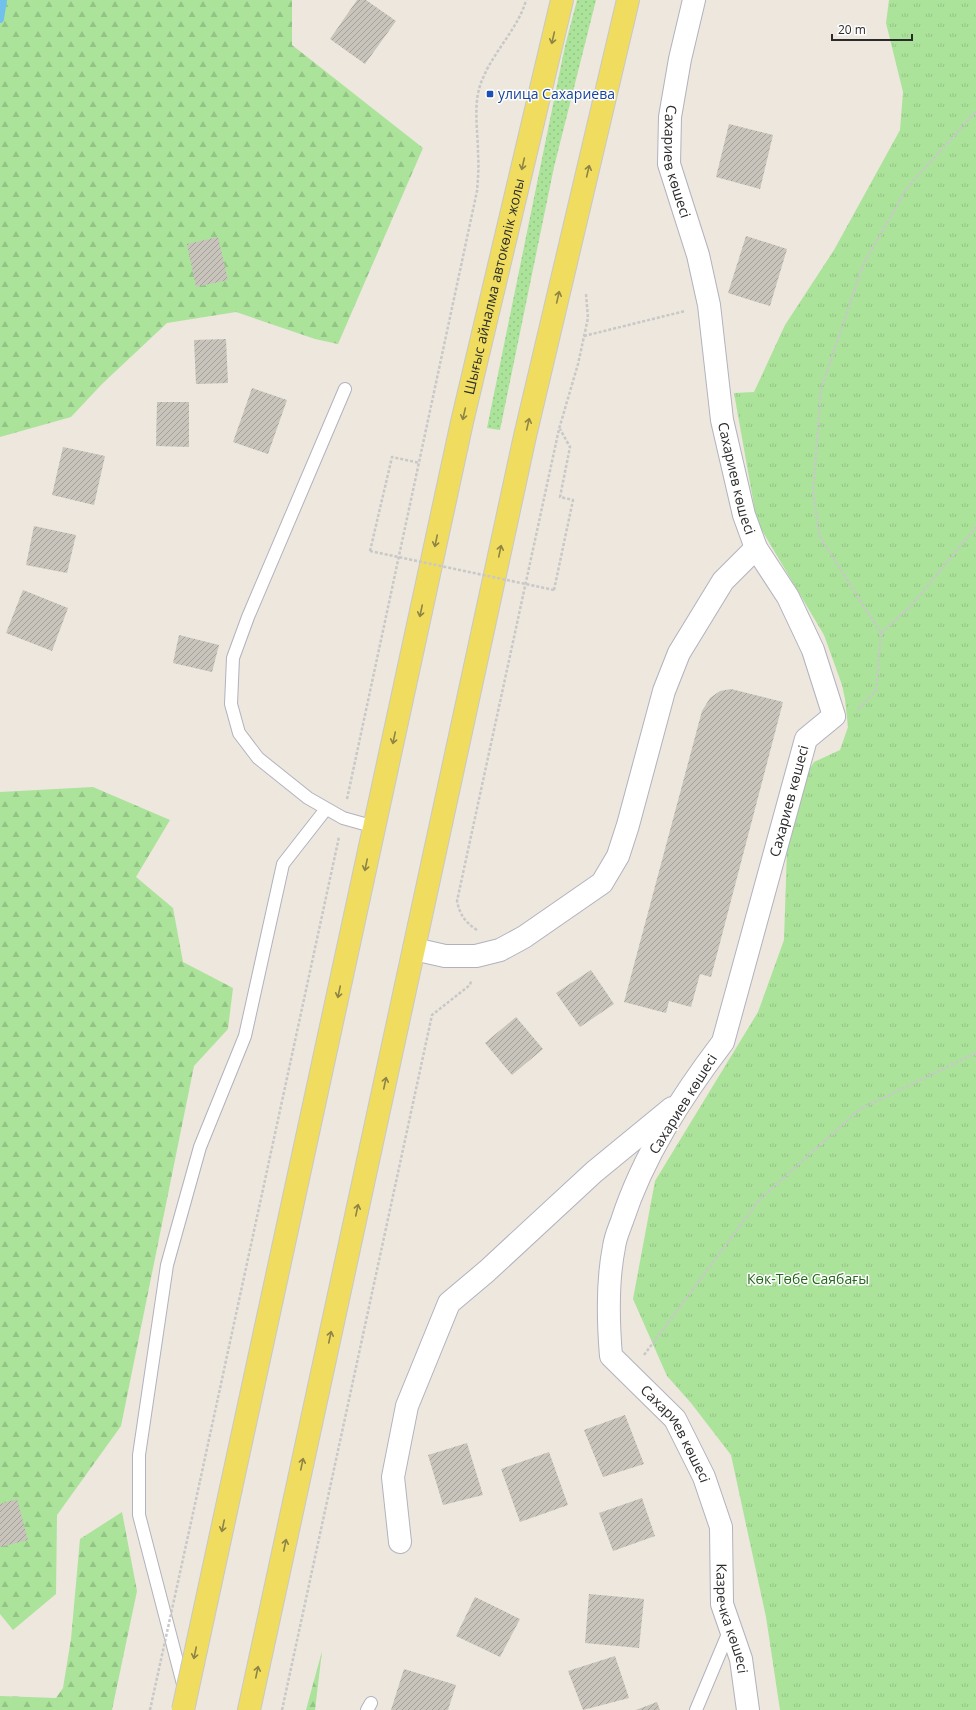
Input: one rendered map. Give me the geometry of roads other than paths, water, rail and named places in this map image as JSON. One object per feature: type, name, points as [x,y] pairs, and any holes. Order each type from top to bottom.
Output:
[{"type":"main road","name":"Шығыс айналма автокөлік жолы","points":[[183,1710],[462,422],[562,0]]},
{"type":"main road","points":[[249,1710],[525,436],[628,0]]},
{"type":"street","name":"Сахариев көшесі","points":[[694,0],[680,59],[670,117],[669,164],[698,255],[709,305],[722,420],[744,515],[756,548],[791,604],[813,650],[834,716],[806,739],[724,1042],[705,1066],[664,1130],[630,1194],[614,1246],[608,1311],[610,1356],[675,1419],[704,1477],[720,1527]]},
{"type":"street","points":[[414,949],[445,956],[476,956],[500,950],[524,937],[602,883],[618,856],[628,825],[664,691],[679,653],[723,581],[756,548]]},
{"type":"street","points":[[400,1542],[393,1477],[406,1406],[449,1303],[487,1271],[594,1172],[684,1098]]},
{"type":"street","name":"Казречка көшесі","points":[[720,1527],[722,1604],[741,1660],[748,1710]]},
{"type":"lane","points":[[344,389],[248,617],[233,658],[231,704],[239,733],[258,758],[308,798],[326,809],[343,818],[375,827]]},
{"type":"lane","points":[[190,1710],[139,1515],[139,1455],[167,1265],[200,1147],[245,1036],[283,864],[326,809]]},
{"type":"lane","points":[[696,1710],[730,1629]]},
{"type":"waterway","points":[[0,19],[3,0]]},
{"type":"place","name":"улица Сахариева","points":[[490,94]]},
{"type":"park label","name":"Көк-Төбе Саябағы","points":[[808,1279]]}]
